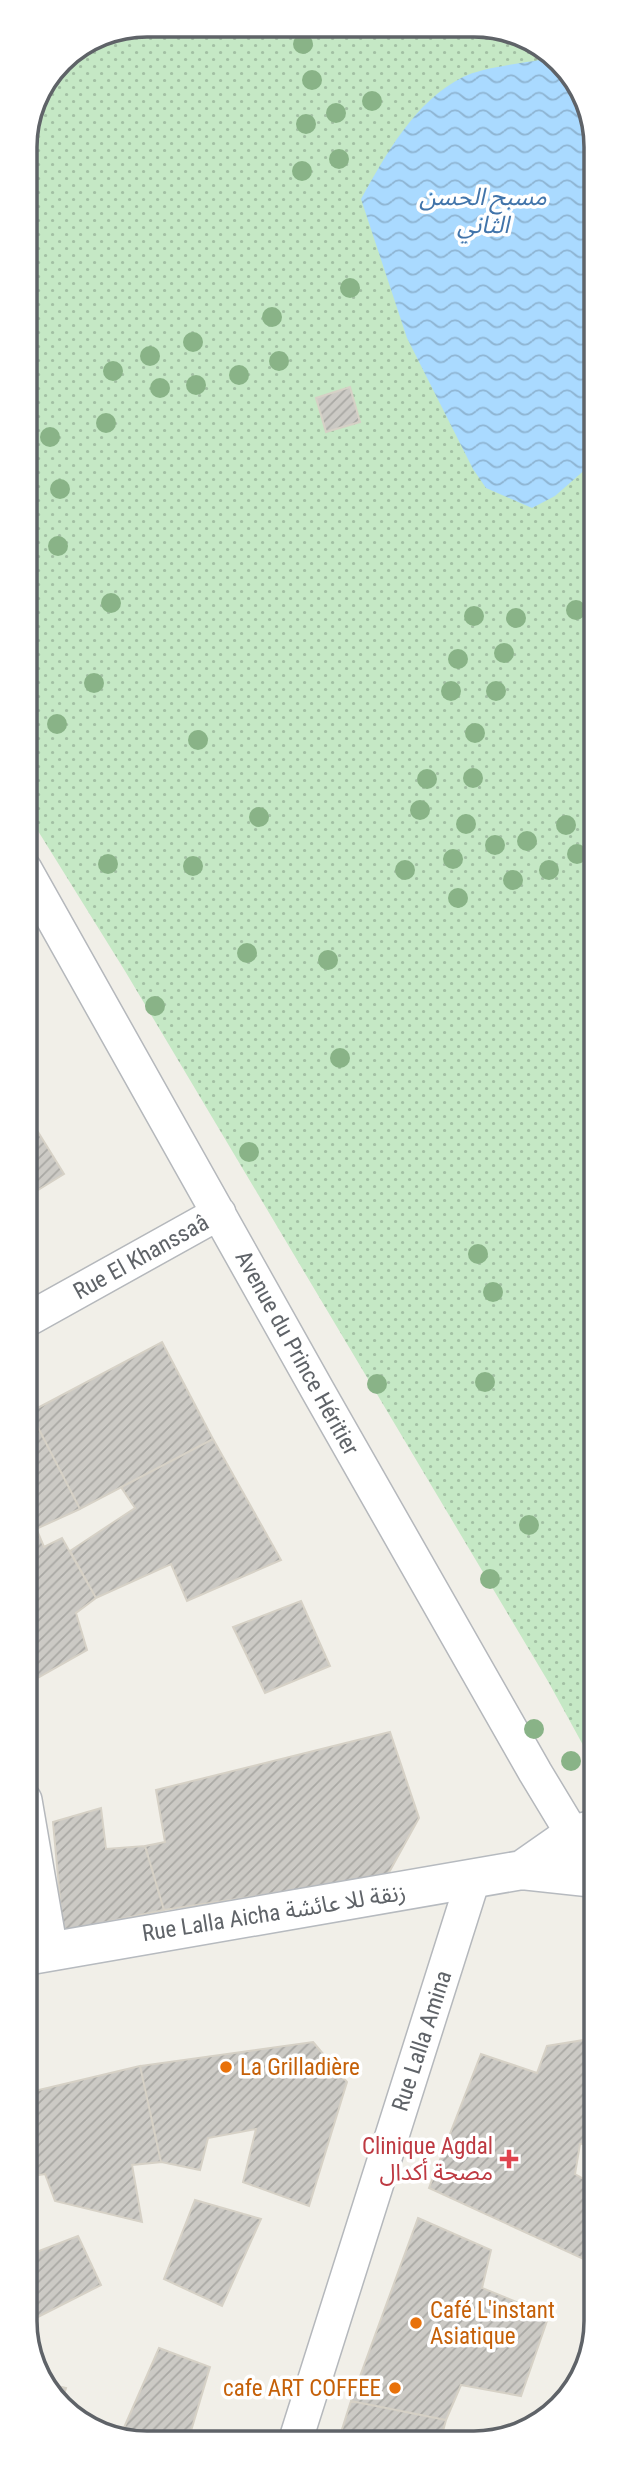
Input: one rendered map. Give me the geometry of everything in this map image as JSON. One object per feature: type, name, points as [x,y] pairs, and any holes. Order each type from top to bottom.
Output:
[{"type":"street","name":"Avenue du Prince Héritier","points":[[37,890],[219,1213],[584,1832]]},
{"type":"street","name":"Rue El Khanssaâ","points":[[37,1314],[219,1213]]},
{"type":"street","name":"Rue Lalla Aicha زنقة للا عائشة","points":[[522,1870],[584,1832]]},
{"type":"street","name":"Rue Lalla Aicha زنقة للا عائشة","points":[[38,1953],[522,1870],[584,1877]]},
{"type":"street","name":"Rue Lalla Amina","points":[[298,2431],[473,1880]]},
{"type":"green space","points":[[475,37],[517,45],[541,59],[566,85],[581,118],[584,146],[584,1747],[549,1683],[125,971],[37,829],[37,139],[40,118],[48,98],[59,80],[74,64],[91,51],[125,39]]},
{"type":"water","name":"مسبح الحسن الثاني","points":[[542,60],[557,74],[566,85],[581,118],[584,146],[584,471],[555,496],[532,508],[486,488],[473,469],[407,338],[361,199],[403,130],[430,100],[471,73]]},
{"type":"building","points":[[350,387],[360,422],[326,432],[316,398]]},
{"type":"building","points":[[37,1130],[64,1174],[37,1191]]},
{"type":"building","points":[[162,1342],[213,1439],[80,1509],[37,1426],[37,1408]]},
{"type":"building","points":[[37,1426],[80,1509],[37,1529]]},
{"type":"building","points":[[213,1439],[281,1560],[187,1601],[171,1564],[96,1598],[70,1551],[135,1508],[121,1487]]},
{"type":"building","points":[[37,1530],[44,1547],[62,1538],[96,1598],[76,1613],[87,1650],[37,1678]]},
{"type":"building","points":[[301,1601],[330,1666],[265,1693],[233,1627]]},
{"type":"building","points":[[390,1732],[419,1818],[387,1876],[164,1910],[145,1846],[165,1842],[156,1790]]},
{"type":"building","points":[[101,1808],[106,1849],[145,1846],[164,1910],[63,1931],[53,1822]]},
{"type":"building","name":"Clinique Agdal مصحة أكدال","points":[[584,2040],[584,2144],[580,2144],[575,2174],[584,2179],[584,2259],[429,2188],[481,2054],[537,2073],[547,2046]]},
{"type":"building","points":[[313,2042],[347,2082],[309,2206],[243,2182],[256,2129],[208,2138],[200,2170],[161,2162],[140,2066]]},
{"type":"building","points":[[140,2066],[161,2162],[132,2165],[142,2222],[55,2201],[45,2174],[37,2175],[37,2090]]},
{"type":"building","points":[[195,2200],[261,2219],[222,2306],[164,2279]]},
{"type":"building","points":[[418,2218],[491,2250],[482,2288],[549,2315],[521,2396],[461,2385],[446,2420],[351,2401]]},
{"type":"building","points":[[78,2236],[101,2285],[37,2317],[37,2252]]},
{"type":"building","points":[[159,2348],[210,2367],[191,2431],[124,2429]]},
{"type":"building","points":[[351,2401],[446,2420],[443,2431],[341,2431]]},
{"type":"place","name":"La Grilladière","points":[[226,2067]]},
{"type":"place","name":"Clinique Agdal مصحة أكدال","points":[[509,2159]]},
{"type":"place","name":"Café L'instant Asiatique","points":[[416,2323]]},
{"type":"place","name":"cafe ART COFFEE","points":[[395,2388]]}]
